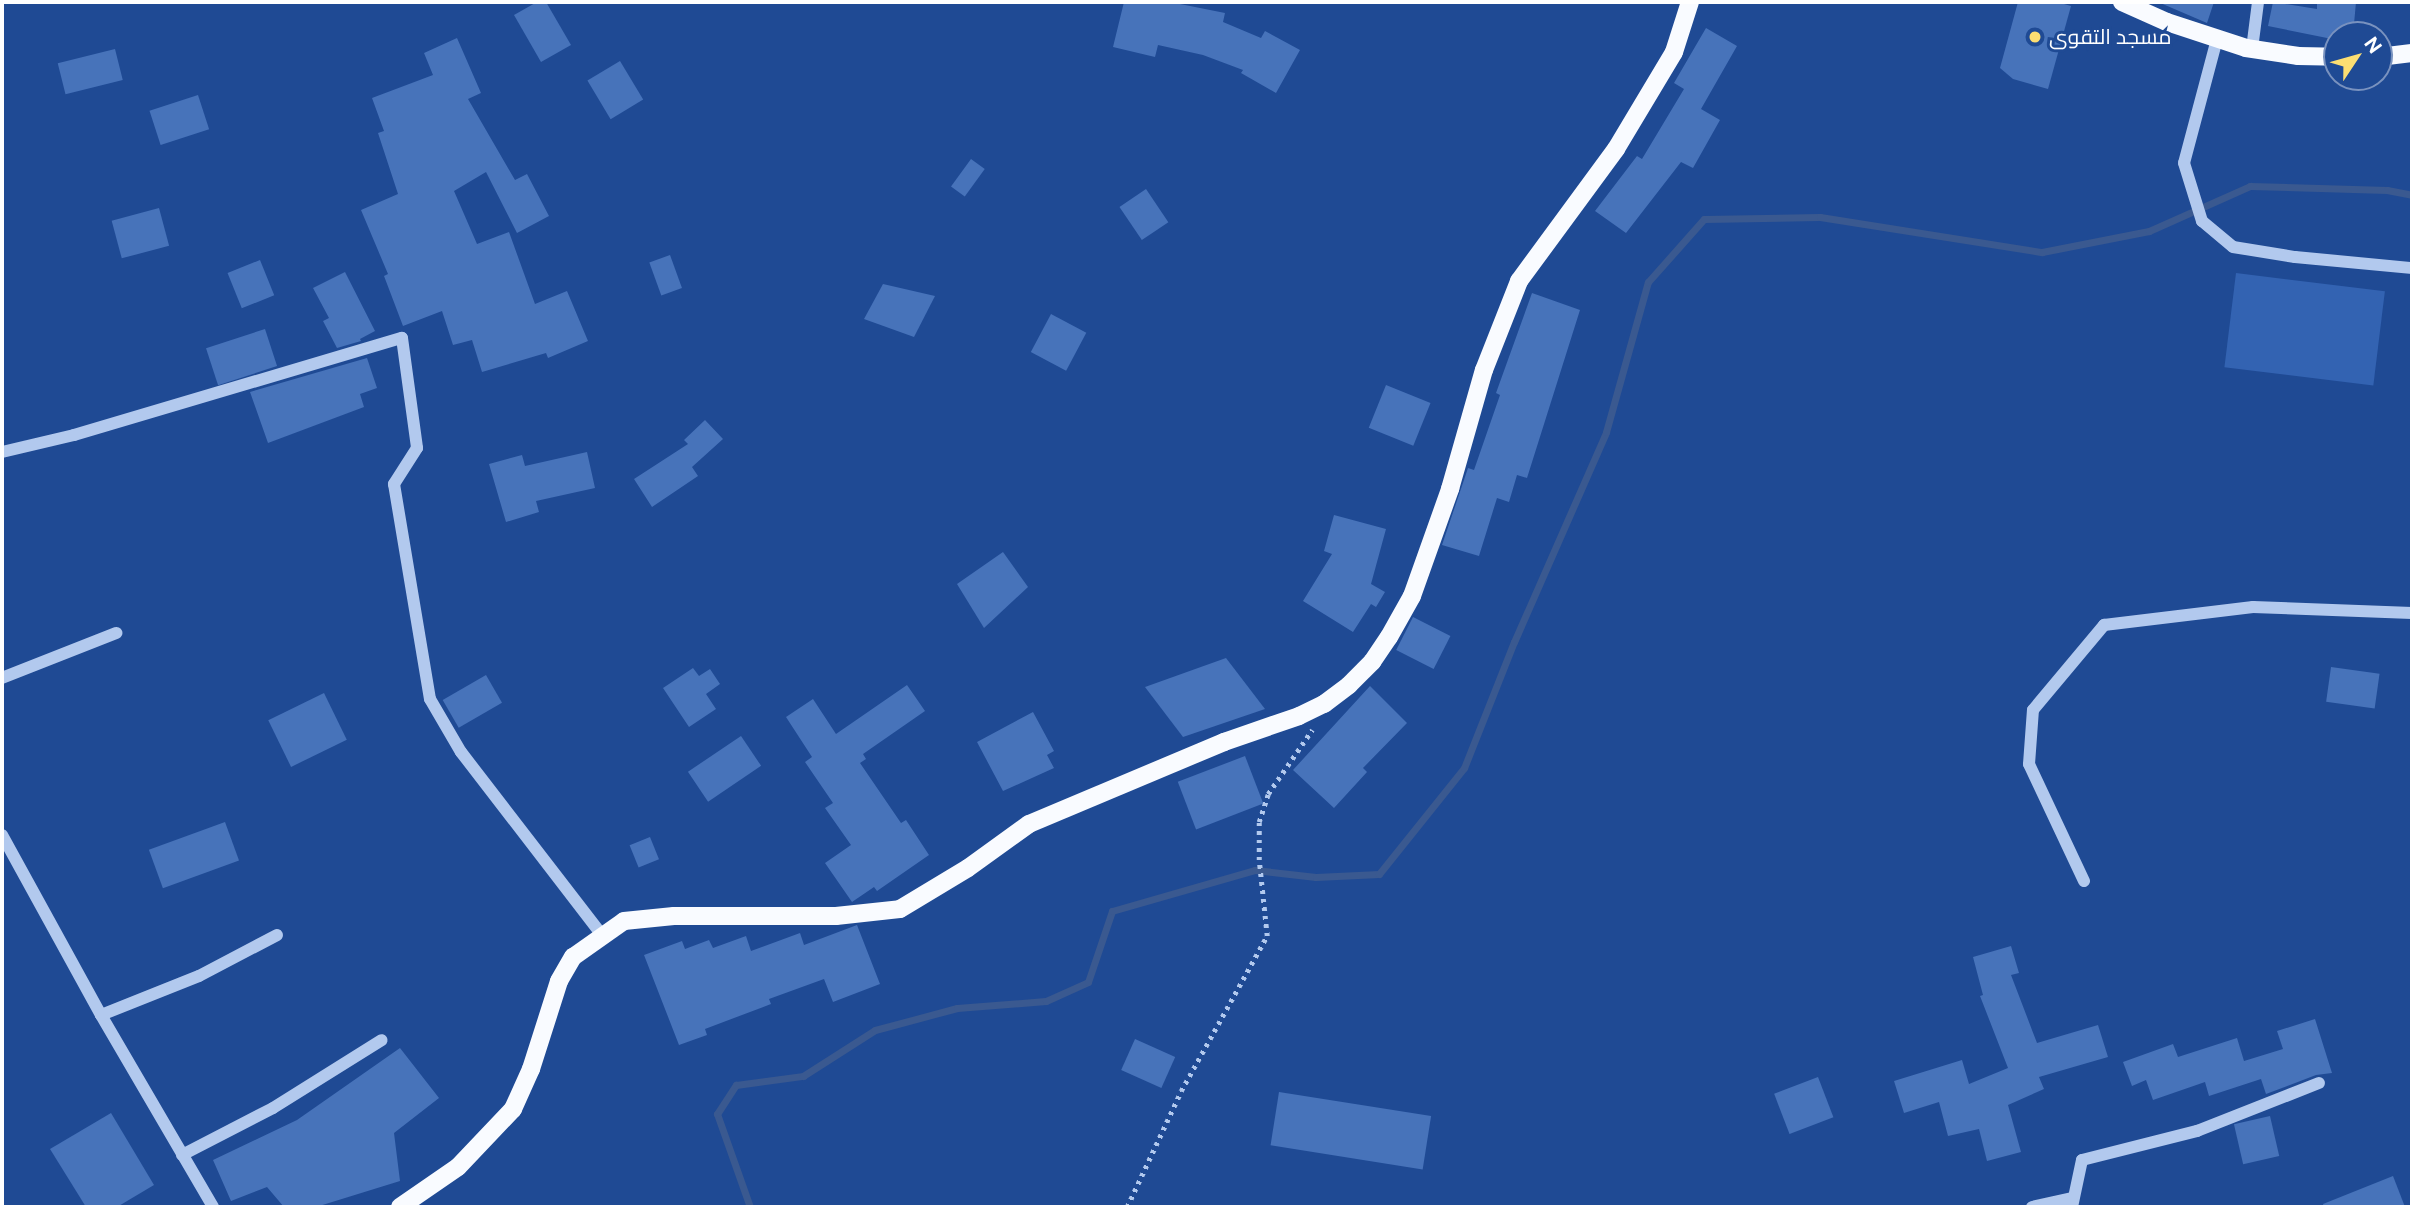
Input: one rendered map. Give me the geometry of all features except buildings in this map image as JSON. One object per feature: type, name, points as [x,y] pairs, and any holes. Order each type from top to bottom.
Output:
[{"type":"main road","points":[[400,1207],[458,1167],[513,1109],[531,1069],[559,981],[573,957],[624,921],[645,917],[836,916],[900,909],[1039,820],[1224,742],[1313,709],[1349,685],[1372,662],[1412,596],[1450,489],[1484,370],[1519,281],[1616,149],[1674,52],[1690,2]]},
{"type":"main road","points":[[2122,2],[2142,5],[2217,39],[2252,49],[2323,57]]},
{"type":"main road","points":[[2393,55],[2412,53]]},
{"type":"street","points":[[2252,49],[2258,2]]},
{"type":"street","points":[[2217,39],[2184,163],[2202,221],[2232,247],[2295,257],[2412,268]]},
{"type":"street","points":[[2,452],[74,435],[402,338],[417,448],[394,484],[430,699],[461,752],[602,935]]},
{"type":"street","points":[[2084,881],[2029,764],[2033,710],[2104,625],[2253,607],[2412,613]]},
{"type":"street","points":[[2,678],[116,633]]},
{"type":"street","points":[[2,835],[101,1015],[213,1207]]},
{"type":"street","points":[[101,1015],[199,976],[277,935]]},
{"type":"street","points":[[182,1155],[273,1108],[382,1041]]},
{"type":"street","points":[[2032,1207],[2072,1203],[2082,1160],[2197,1130],[2319,1083]]},
{"type":"path","points":[[1127,1207],[1181,1091],[1267,936],[1259,860],[1259,822],[1268,794],[1312,734],[1313,709]]},
{"type":"shaded area","points":[[2236,273],[2385,291],[2373,386],[2224,367]]},
{"type":"waterway","points":[[750,1207],[717,1114],[736,1085],[803,1076],[875,1030],[957,1008],[1046,1001],[1088,982],[1112,911],[1255,870],[1316,877],[1379,874],[1464,768],[1514,642],[1606,432],[1648,282],[1704,219],[1820,217],[2042,252],[2149,231],[2250,186],[2387,190],[2412,195]]},
{"type":"place","name":"مسجد التقوى","points":[[2035,37]]}]
